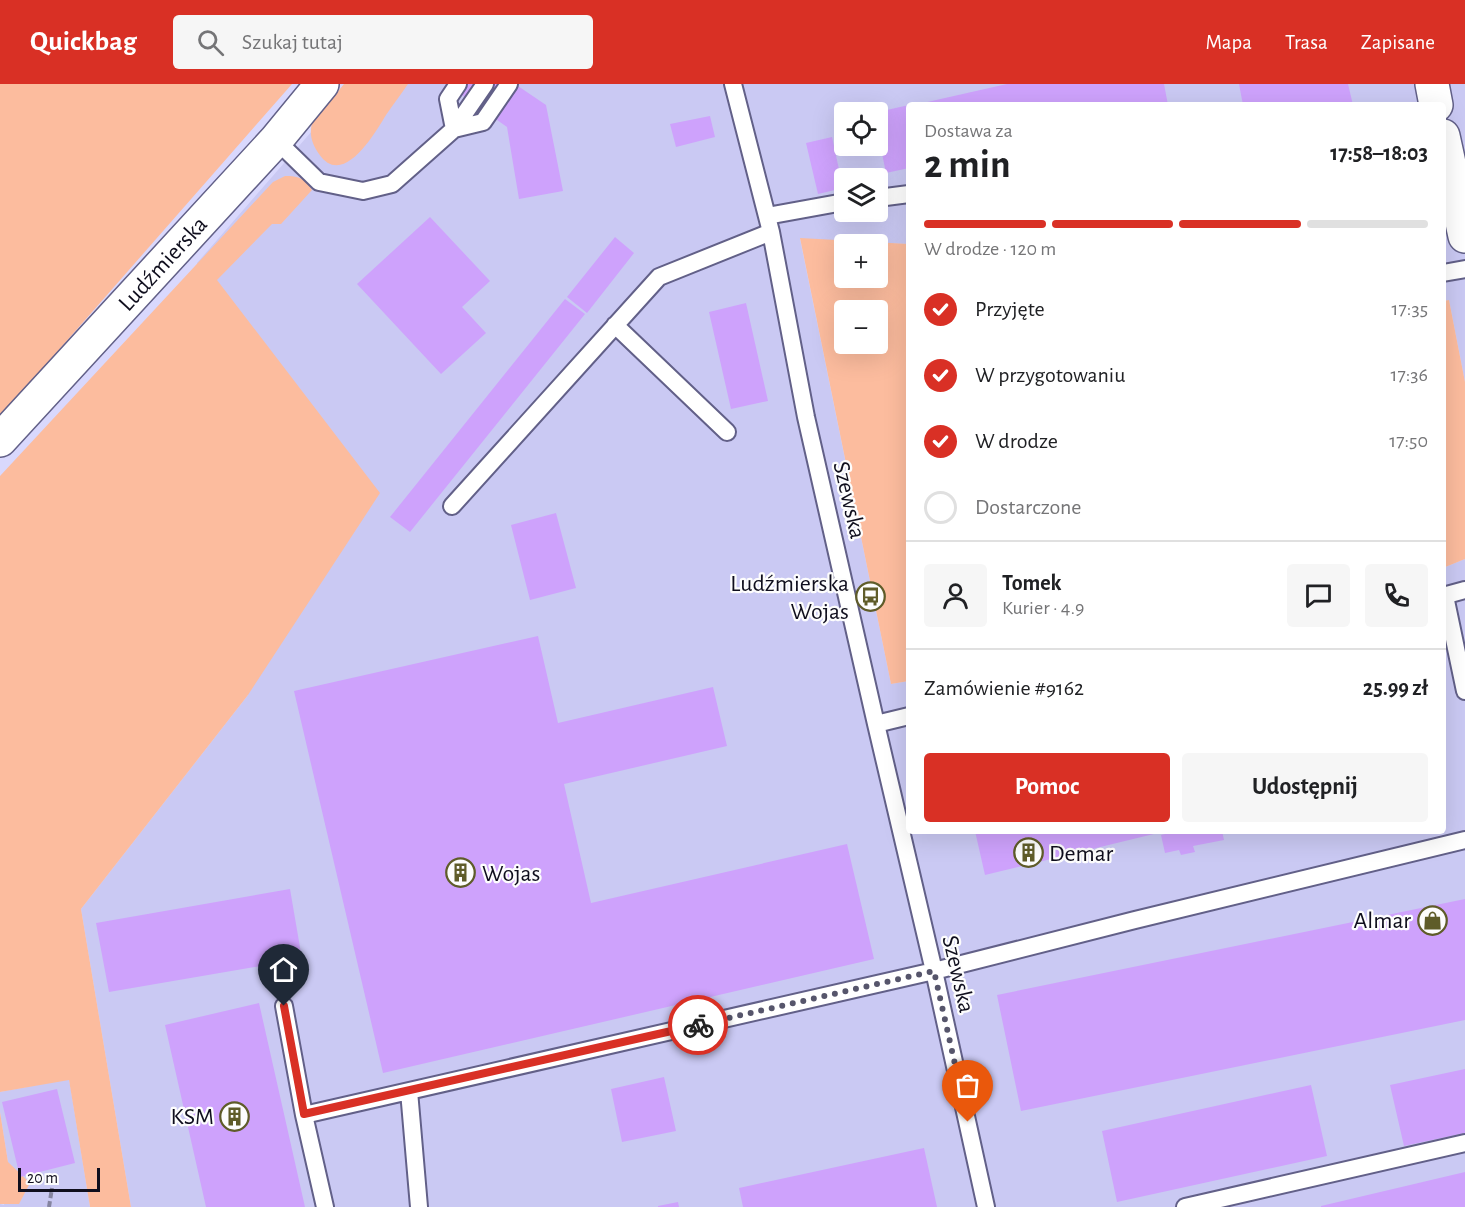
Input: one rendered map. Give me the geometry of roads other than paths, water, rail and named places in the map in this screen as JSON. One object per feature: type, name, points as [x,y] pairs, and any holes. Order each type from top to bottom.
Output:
[{"type":"main road","name":"Ludźmierska","points":[[0,440],[276,140],[322,84]]},
{"type":"main road","points":[[1432,84],[1435,102]]},
{"type":"main road","points":[[1446,150],[1465,236]]},
{"type":"lane","points":[[454,129],[448,99],[458,84]]},
{"type":"lane","points":[[276,140],[319,182],[363,191],[392,184],[454,129],[485,84]]},
{"type":"lane","points":[[454,129],[483,122],[509,84]]},
{"type":"lane","name":"Szewska","points":[[733,84],[769,224],[806,417],[986,1207]]},
{"type":"lane","points":[[888,197],[906,194]]},
{"type":"lane","points":[[452,506],[659,277],[769,224],[834,205]]},
{"type":"lane","points":[[1446,272],[1465,269]]},
{"type":"lane","points":[[615,325],[727,432]]},
{"type":"lane","points":[[1446,595],[1465,590]]},
{"type":"lane","points":[[1446,605],[1465,691]]},
{"type":"lane","points":[[876,724],[906,717]]},
{"type":"lane","points":[[304,1114],[934,971],[1465,840]]},
{"type":"lane","points":[[284,1006],[304,1114],[325,1207]]},
{"type":"lane","points":[[409,1091],[419,1207]]},
{"type":"lane","points":[[1185,1207],[1465,1143]]},
{"type":"place","name":"Ludźmierska Wojas","points":[[870,597]]},
{"type":"place","name":"Demar","points":[[1028,853]]},
{"type":"place","name":"Wojas","points":[[461,873]]},
{"type":"place","name":"Almar","points":[[1432,920]]},
{"type":"place","name":"KSM","points":[[235,1116]]}]
